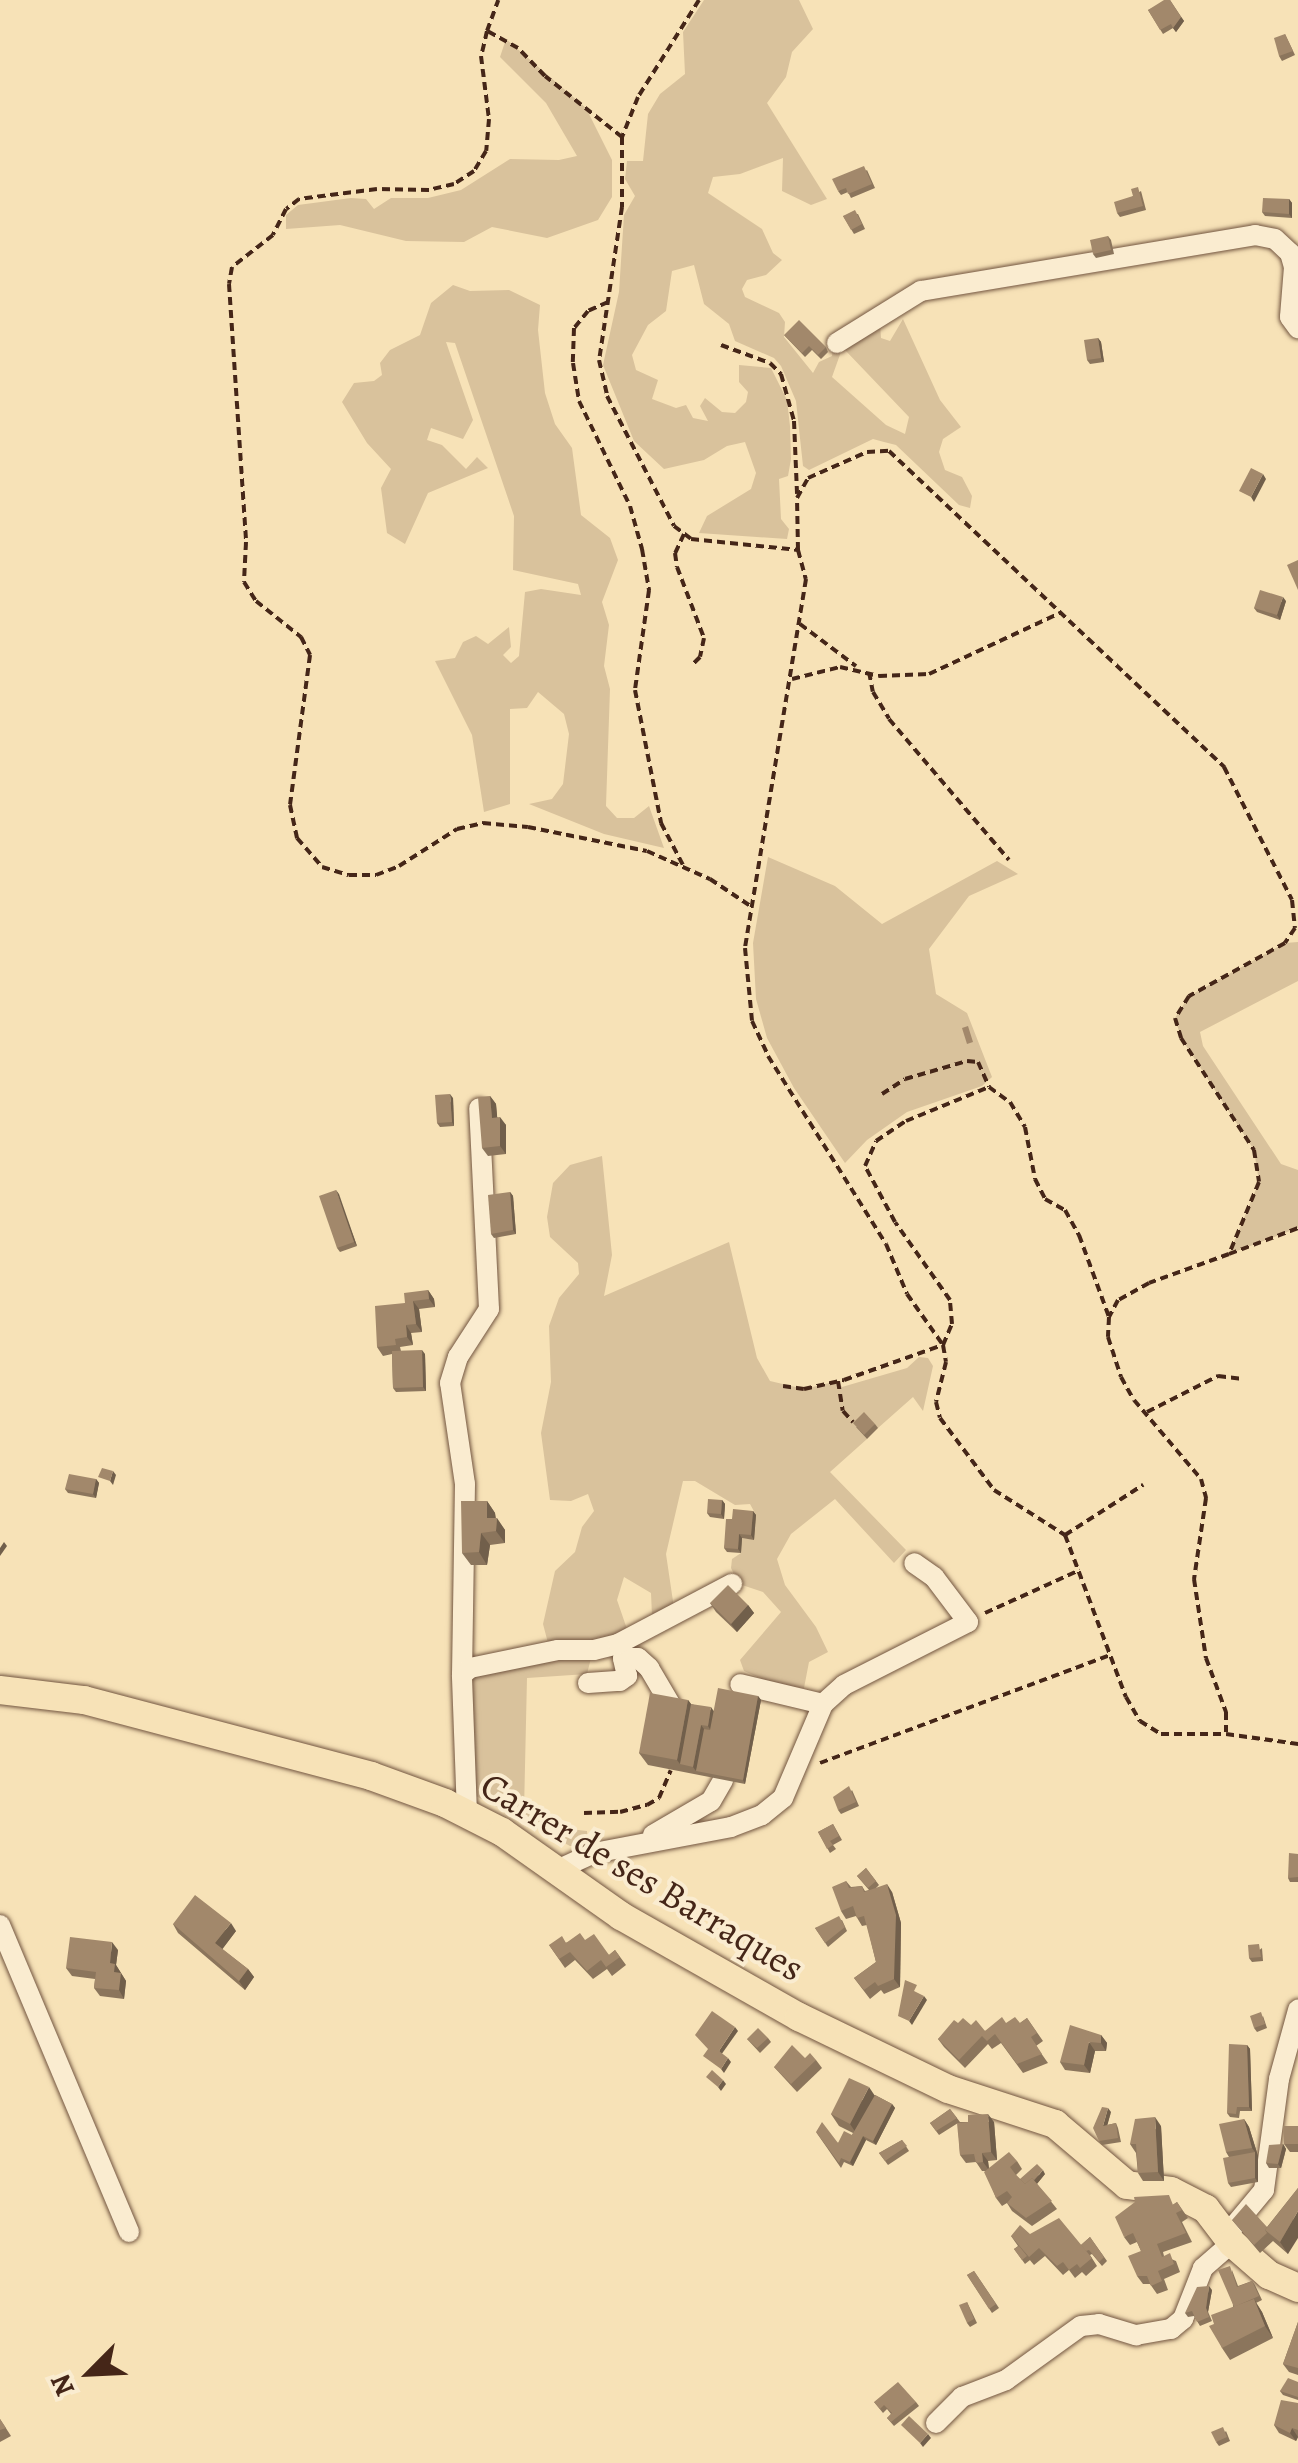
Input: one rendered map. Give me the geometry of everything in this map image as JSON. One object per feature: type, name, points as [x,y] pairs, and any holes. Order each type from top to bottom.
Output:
[{"type":"main road","name":"Carrer de ses Barraques","points":[[0,1690],[84,1700],[370,1776],[467,1814],[621,1916],[799,2016],[948,2089],[1055,2124],[1127,2185],[1170,2191],[1206,2209],[1230,2239],[1269,2274],[1298,2288]]},
{"type":"street","points":[[837,343],[922,292],[1255,235],[1276,239],[1290,253],[1294,268],[1290,317],[1298,328]]},
{"type":"street","points":[[467,1814],[462,1674],[465,1484],[450,1382],[458,1358],[489,1310],[478,1108]]},
{"type":"street","points":[[556,1870],[594,1853],[731,1826],[762,1815],[782,1798],[822,1704],[844,1685],[968,1622],[934,1577],[914,1564]]},
{"type":"street","points":[[462,1674],[494,1660],[618,1644],[732,1584]]},
{"type":"street","points":[[588,1684],[620,1681],[627,1676],[623,1658],[638,1658],[649,1668],[672,1708]]},
{"type":"street","points":[[740,1684],[822,1704]]},
{"type":"street","points":[[633,1845],[711,1801],[723,1780]]},
{"type":"street","points":[[0,1925],[129,2232]]},
{"type":"street","points":[[936,2423],[962,2397],[1006,2380],[1081,2326],[1098,2324],[1136,2335],[1172,2328],[1183,2319],[1202,2268],[1230,2239],[1264,2190],[1279,2079],[1298,2010]]},
{"type":"path","points":[[498,0],[481,56],[488,118],[486,151],[474,171],[454,184],[429,190],[377,189],[299,198],[286,209],[273,235],[232,267],[244,582],[256,601],[301,637],[310,655],[290,805],[297,838],[322,867],[350,875],[387,870],[456,829],[483,823],[647,851],[683,865],[752,907]]},
{"type":"path","points":[[699,0],[638,96],[622,138],[622,206],[598,360],[608,396],[674,526],[691,539],[798,550]]},
{"type":"path","points":[[488,32],[518,48],[545,76],[622,138]]},
{"type":"path","points":[[610,302],[588,311],[574,328],[573,364],[579,401],[630,506],[642,548],[649,590],[635,690],[661,823],[683,865]]},
{"type":"path","points":[[721,345],[770,363],[782,374],[794,421],[798,550],[806,579],[746,948],[752,1021],[768,1056],[886,1244],[907,1294],[943,1345],[946,1362],[936,1402],[940,1418],[994,1490],[1065,1536],[1140,1720],[1160,1734],[1226,1734],[1298,1744]]},
{"type":"path","points":[[797,498],[808,478],[867,452],[889,451],[1224,767],[1292,900],[1295,928],[1285,943],[1189,996],[1175,1018],[1181,1038],[1254,1150],[1259,1182],[1229,1254]]},
{"type":"path","points":[[684,534],[675,554],[676,566],[704,638],[700,657],[692,665]]},
{"type":"path","points":[[800,624],[860,668],[900,678],[929,674],[1060,613]]},
{"type":"path","points":[[792,678],[840,667],[860,668]]},
{"type":"path","points":[[869,672],[873,692],[889,719],[1009,860]]},
{"type":"path","points":[[882,1094],[906,1079],[978,1062],[989,1087],[1010,1102],[1025,1127],[1035,1179],[1045,1199],[1065,1210],[1079,1235],[1109,1317],[1108,1337],[1121,1377],[1201,1479],[1206,1498],[1194,1578],[1206,1658],[1226,1712],[1226,1734]]},
{"type":"path","points":[[783,1386],[804,1389],[838,1381],[943,1345],[952,1324],[950,1300],[895,1222],[865,1166],[876,1142],[906,1121],[989,1087]]},
{"type":"path","points":[[1109,1317],[1118,1300],[1149,1284],[1298,1228]]},
{"type":"path","points":[[1146,1413],[1218,1376],[1242,1379]]},
{"type":"path","points":[[838,1381],[843,1412],[853,1422]]},
{"type":"path","points":[[1065,1536],[1143,1485]]},
{"type":"path","points":[[968,1622],[1080,1570]]},
{"type":"path","points":[[793,1772],[1111,1655]]},
{"type":"path","points":[[584,1812],[620,1812],[647,1805],[658,1798],[671,1770]]},
{"type":"shaded area","points":[[704,0],[799,0],[813,29],[792,52],[786,77],[767,103],[827,199],[811,205],[782,191],[783,158],[740,174],[713,177],[708,193],[762,229],[773,253],[782,260],[766,275],[747,280],[742,289],[745,297],[779,313],[785,322],[784,337],[813,373],[819,362],[832,356],[833,347],[842,349],[832,377],[886,425],[905,434],[909,417],[845,350],[880,323],[881,338],[890,341],[903,319],[940,400],[961,427],[943,439],[939,452],[945,470],[962,477],[972,496],[970,508],[959,505],[896,445],[873,439],[809,470],[803,466],[796,401],[781,366],[774,358],[735,341],[729,324],[704,304],[694,265],[672,271],[666,311],[648,325],[632,355],[636,370],[658,380],[652,399],[676,408],[686,405],[693,418],[708,421],[700,406],[705,398],[722,412],[735,413],[746,402],[748,392],[739,382],[739,365],[771,368],[787,400],[790,426],[788,476],[779,479],[781,519],[789,529],[787,539],[699,533],[707,516],[751,489],[756,473],[745,442],[727,446],[704,460],[664,469],[634,441],[603,365],[619,292],[624,215],[635,196],[625,179],[627,161],[643,161],[648,114],[660,94],[685,74],[683,32]]},
{"type":"shaded area","points":[[506,39],[586,108],[612,160],[612,197],[598,220],[547,238],[492,227],[464,242],[406,241],[340,225],[286,229],[286,215],[298,205],[351,198],[366,199],[374,209],[391,198],[428,198],[461,190],[510,159],[559,160],[577,156],[546,103],[500,57]]},
{"type":"shaded area","points":[[453,285],[470,291],[509,290],[540,305],[538,330],[545,393],[555,424],[572,448],[581,515],[610,538],[618,560],[602,602],[609,625],[604,666],[610,689],[606,806],[617,818],[634,818],[649,806],[664,848],[604,834],[529,804],[552,799],[563,784],[569,734],[564,714],[538,692],[527,708],[510,709],[510,804],[484,812],[472,735],[435,661],[455,658],[463,642],[476,636],[488,644],[509,627],[511,647],[503,655],[511,663],[519,656],[525,592],[541,589],[581,595],[578,584],[513,570],[514,516],[455,343],[446,342],[473,420],[463,439],[431,428],[427,440],[442,445],[466,469],[477,457],[488,468],[428,493],[405,544],[387,533],[381,488],[391,469],[367,443],[342,402],[354,383],[374,381],[382,375],[380,363],[390,350],[420,335],[431,303]]},
{"type":"shaded area","points":[[768,857],[835,886],[882,924],[997,861],[1018,874],[969,896],[929,949],[936,994],[967,1013],[992,1077],[982,1086],[907,1112],[867,1140],[845,1163],[794,1088],[767,1038],[756,999],[753,943]]},
{"type":"shaded area","points":[[1298,942],[1298,981],[1200,1032],[1203,1046],[1281,1164],[1298,1170],[1298,1228],[1229,1254],[1259,1182],[1254,1150],[1181,1038],[1175,1018],[1189,996],[1285,943]]},
{"type":"shaded area","points":[[602,1156],[612,1255],[604,1296],[729,1242],[757,1358],[770,1381],[804,1389],[838,1381],[842,1387],[907,1368],[919,1357],[928,1358],[933,1366],[923,1411],[913,1397],[878,1428],[856,1427],[867,1439],[830,1472],[906,1550],[894,1563],[835,1499],[791,1534],[777,1559],[785,1585],[816,1627],[828,1652],[809,1662],[804,1688],[778,1686],[744,1671],[740,1660],[781,1612],[763,1592],[739,1584],[731,1568],[732,1559],[741,1553],[742,1538],[754,1539],[756,1515],[750,1504],[735,1505],[695,1481],[683,1481],[666,1554],[674,1608],[652,1616],[651,1593],[624,1577],[617,1600],[627,1629],[597,1643],[548,1643],[543,1624],[555,1571],[575,1552],[582,1527],[594,1511],[588,1494],[571,1501],[550,1500],[541,1433],[551,1382],[549,1326],[559,1298],[579,1274],[578,1263],[550,1237],[547,1217],[553,1183],[570,1165]]},
{"type":"shaded area","points":[[592,1654],[587,1674],[527,1678],[524,1811],[569,1829],[587,1831],[588,1846],[570,1846],[476,1796],[466,1703],[473,1672]]},
{"type":"building","points":[[1170,0],[1181,17],[1173,28],[1171,24],[1160,30],[1148,10]]},
{"type":"building","points":[[1285,34],[1293,51],[1279,56],[1274,38]]},
{"type":"building","points":[[864,166],[872,184],[848,194],[846,188],[838,191],[832,179]]},
{"type":"building","points":[[1138,187],[1143,206],[1117,213],[1114,202],[1133,196],[1131,189]]},
{"type":"building","points":[[1263,198],[1289,199],[1289,214],[1262,212]]},
{"type":"building","points":[[855,210],[862,224],[851,230],[843,216]]},
{"type":"building","points":[[1108,236],[1111,250],[1093,254],[1090,240]]},
{"type":"building","points":[[799,320],[826,347],[818,355],[809,346],[802,353],[784,335]]},
{"type":"building","points":[[1098,338],[1101,358],[1087,360],[1084,340]]},
{"type":"building","points":[[1251,468],[1263,474],[1251,497],[1239,491]]},
{"type":"building","points":[[1298,560],[1298,590],[1287,565]]},
{"type":"building","points":[[1260,590],[1283,597],[1277,615],[1254,608]]},
{"type":"building","points":[[968,1026],[973,1042],[967,1044],[962,1028]]},
{"type":"building","points":[[450,1094],[452,1122],[437,1123],[435,1095]]},
{"type":"building","points":[[490,1096],[492,1118],[500,1117],[500,1146],[482,1148],[478,1097]]},
{"type":"building","points":[[336,1190],[354,1242],[337,1248],[319,1196]]},
{"type":"building","points":[[510,1192],[513,1230],[491,1234],[488,1195]]},
{"type":"building","points":[[428,1290],[429,1299],[413,1301],[416,1324],[406,1325],[407,1337],[395,1339],[396,1345],[377,1347],[375,1306],[405,1303],[404,1293]]},
{"type":"building","points":[[422,1350],[423,1387],[393,1388],[392,1351]]},
{"type":"building","points":[[864,1412],[875,1424],[864,1435],[853,1423]]},
{"type":"building","points":[[102,1468],[113,1471],[110,1481],[98,1477]]},
{"type":"building","points":[[69,1474],[96,1479],[93,1494],[65,1489]]},
{"type":"building","points":[[708,1499],[722,1500],[721,1514],[707,1513]]},
{"type":"building","points":[[461,1501],[487,1501],[487,1518],[497,1518],[496,1531],[481,1533],[479,1552],[462,1553]]},
{"type":"building","points":[[733,1509],[753,1511],[751,1535],[739,1534],[738,1549],[724,1548],[726,1519],[732,1519]]},
{"type":"building","points":[[728,1585],[748,1605],[731,1624],[710,1603]]},
{"type":"building","points":[[718,1688],[758,1696],[743,1780],[696,1771],[704,1729],[710,1730]]},
{"type":"building","points":[[650,1693],[688,1700],[677,1760],[639,1753]]},
{"type":"building","points":[[691,1704],[711,1707],[708,1726],[701,1725],[693,1767],[680,1764]]},
{"type":"building","points":[[849,1786],[856,1802],[838,1810],[833,1797]]},
{"type":"building","points":[[833,1824],[839,1836],[830,1841],[833,1845],[827,1849],[818,1832]]},
{"type":"building","points":[[1289,1853],[1298,1854],[1298,1877],[1288,1878]]},
{"type":"building","points":[[866,1868],[876,1881],[868,1888],[857,1876]]},
{"type":"building","points":[[846,1881],[849,1888],[862,1886],[864,1892],[887,1884],[896,1915],[894,1979],[878,1986],[875,1982],[864,1990],[854,1978],[876,1962],[864,1916],[857,1918],[853,1906],[841,1911],[832,1887]]},
{"type":"building","points":[[195,1895],[231,1923],[215,1943],[248,1969],[239,1981],[173,1924]]},
{"type":"building","points":[[839,1916],[845,1927],[825,1943],[815,1928]]},
{"type":"building","points":[[580,1933],[585,1940],[594,1934],[609,1955],[615,1950],[620,1957],[606,1967],[601,1960],[587,1971],[570,1952],[559,1959],[549,1945],[562,1936],[566,1943]]},
{"type":"building","points":[[70,1937],[112,1942],[110,1963],[115,1964],[114,1972],[121,1973],[119,1990],[94,1988],[96,1972],[66,1968]]},
{"type":"building","points":[[1259,1944],[1261,1957],[1249,1958],[1248,1945]]},
{"type":"building","points":[[905,1980],[917,1985],[914,1991],[924,1996],[909,2021],[898,2016]]},
{"type":"building","points":[[712,2011],[735,2027],[719,2051],[728,2058],[721,2069],[703,2056],[708,2049],[695,2035]]},
{"type":"building","points":[[1261,2012],[1265,2024],[1254,2028],[1250,2016]]},
{"type":"building","points":[[1002,2017],[1006,2023],[1015,2017],[1020,2023],[1027,2018],[1037,2033],[1031,2037],[1042,2054],[1017,2064],[995,2034],[987,2041],[982,2036],[959,2060],[938,2039],[954,2020],[958,2023],[963,2018],[971,2025],[976,2020],[985,2031]]},
{"type":"building","points":[[1070,2025],[1101,2035],[1101,2043],[1089,2042],[1084,2065],[1060,2062]]},
{"type":"building","points":[[758,2028],[768,2038],[757,2048],[747,2039]]},
{"type":"building","points":[[1229,2044],[1247,2045],[1249,2107],[1237,2107],[1236,2114],[1227,2113]]},
{"type":"building","points":[[792,2045],[805,2058],[810,2053],[816,2060],[791,2084],[774,2067]]},
{"type":"building","points":[[712,2070],[723,2080],[718,2087],[706,2077]]},
{"type":"building","points":[[849,2078],[869,2087],[850,2124],[831,2114]]},
{"type":"building","points":[[875,2095],[892,2104],[873,2141],[863,2136],[850,2162],[841,2158],[839,2163],[816,2132],[822,2122],[838,2143],[844,2131],[852,2135]]},
{"type":"building","points":[[1102,2107],[1108,2108],[1103,2126],[1116,2123],[1118,2138],[1099,2141],[1093,2128]]},
{"type":"building","points":[[950,2109],[957,2118],[936,2131],[930,2123]]},
{"type":"building","points":[[988,2114],[991,2152],[982,2153],[983,2162],[976,2163],[974,2154],[960,2155],[957,2123],[968,2122],[968,2115]]},
{"type":"building","points":[[1155,2117],[1158,2172],[1138,2173],[1136,2144],[1130,2144],[1135,2119]]},
{"type":"building","points":[[1244,2119],[1252,2148],[1226,2152],[1219,2124]]},
{"type":"building","points":[[1283,2126],[1298,2126],[1298,2144],[1284,2144]]},
{"type":"building","points":[[902,2140],[907,2146],[885,2161],[879,2153]]},
{"type":"building","points":[[1283,2144],[1278,2164],[1266,2163],[1269,2145]]},
{"type":"building","points":[[1009,2152],[1017,2161],[1010,2167],[1016,2175],[1025,2184],[1032,2178],[1052,2201],[1026,2218],[1007,2203],[1012,2197],[1007,2191],[996,2198],[984,2172]]},
{"type":"building","points":[[1255,2152],[1255,2178],[1228,2183],[1223,2158]]},
{"type":"building","points":[[1037,2164],[1043,2170],[1025,2184],[1020,2179]]},
{"type":"building","points":[[1298,2188],[1298,2211],[1280,2242],[1265,2230]]},
{"type":"building","points":[[1169,2195],[1173,2205],[1177,2202],[1182,2210],[1176,2213],[1186,2233],[1157,2244],[1162,2257],[1170,2253],[1174,2264],[1158,2271],[1162,2281],[1151,2286],[1147,2276],[1137,2276],[1128,2256],[1141,2251],[1133,2233],[1124,2237],[1115,2217],[1135,2202],[1134,2197]]},
{"type":"building","points":[[1246,2204],[1267,2227],[1267,2233],[1254,2245],[1232,2220]]},
{"type":"building","points":[[1059,2218],[1092,2258],[1080,2268],[1077,2264],[1069,2270],[1063,2262],[1057,2266],[1039,2248],[1029,2257],[1011,2236],[1020,2225],[1030,2234]]},
{"type":"building","points":[[1090,2237],[1104,2257],[1099,2262],[1081,2245]]},
{"type":"building","points":[[1019,2246],[1027,2256],[1022,2260],[1014,2249]]},
{"type":"building","points":[[1230,2266],[1237,2287],[1252,2281],[1259,2296],[1234,2307],[1218,2270]]},
{"type":"building","points":[[974,2271],[996,2304],[989,2309],[967,2275]]},
{"type":"building","points":[[1209,2286],[1209,2317],[1197,2322],[1192,2311],[1185,2313],[1197,2287]]},
{"type":"building","points":[[1254,2299],[1265,2326],[1222,2348],[1209,2326],[1214,2324],[1211,2315]]},
{"type":"building","points":[[967,2302],[974,2319],[967,2323],[959,2305]]},
{"type":"building","points":[[1298,2322],[1298,2368],[1283,2364]]},
{"type":"building","points":[[1288,2378],[1298,2382],[1298,2397],[1280,2391]]},
{"type":"building","points":[[898,2382],[916,2402],[891,2422],[887,2418],[892,2413],[874,2402]]},
{"type":"building","points":[[1281,2400],[1298,2403],[1298,2430],[1292,2428],[1290,2433],[1274,2425]]},
{"type":"building","points":[[909,2416],[928,2434],[920,2443],[901,2425]]},
{"type":"building","points":[[1223,2427],[1227,2437],[1216,2442],[1211,2432]]}]
